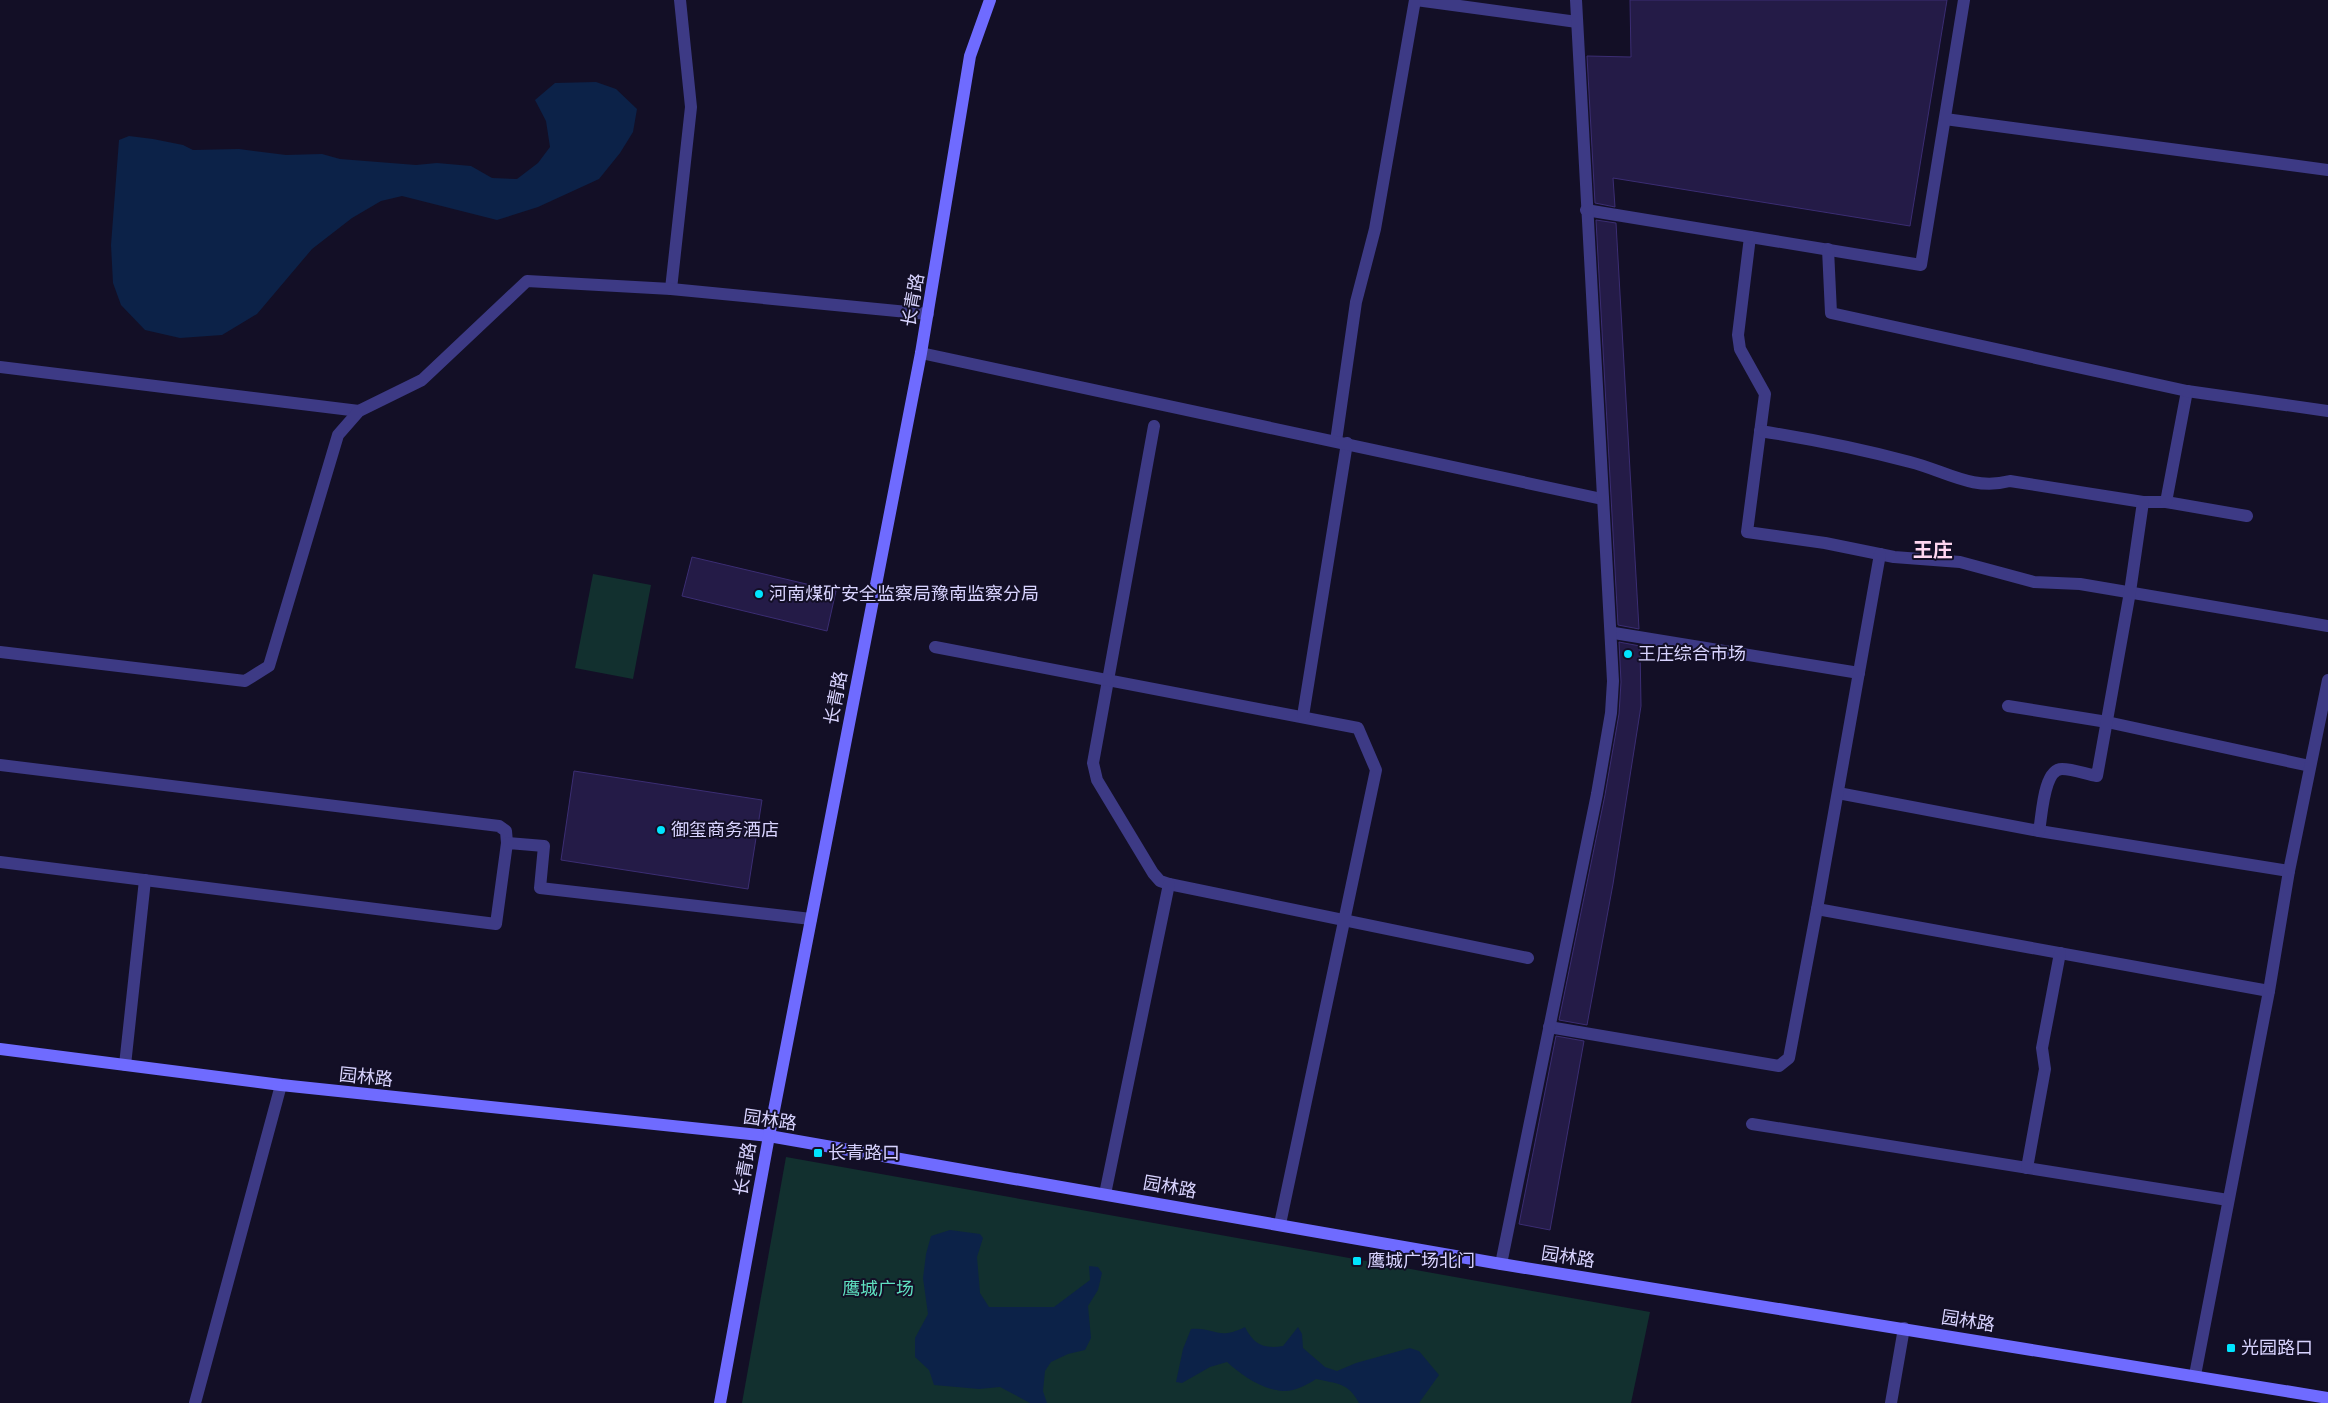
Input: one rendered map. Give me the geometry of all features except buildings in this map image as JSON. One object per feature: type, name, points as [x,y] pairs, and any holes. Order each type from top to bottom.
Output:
[{"type":"street","points":[[671,289],[691,107],[680,0]]},
{"type":"street","name":"长青路","points":[[720,1403],[769,1136],[921,353],[970,56],[990,0]]},
{"type":"street","points":[[1303,716],[1341,442],[1356,302],[1375,229],[1416,0],[1577,22]]},
{"type":"street","points":[[1501,1264],[1611,714],[1614,681],[1602,499],[1576,0]]},
{"type":"street","points":[[1586,210],[1921,265],[1964,0]]},
{"type":"street","points":[[1945,119],[2328,170]]},
{"type":"street","points":[[1750,237],[1738,335],[1740,349],[1765,394],[1746,532],[1825,543],[1894,557],[1960,562],[2034,582],[2080,584],[2328,626]]},
{"type":"street","points":[[1828,249],[1831,313],[2187,391],[2328,410]]},
{"type":"street","points":[[0,652],[245,681],[269,666],[338,435],[359,411],[422,380],[527,281],[671,289],[928,314]]},
{"type":"street","points":[[921,353],[1602,499]]},
{"type":"street","points":[[0,367],[359,411]]},
{"type":"street","points":[[2166,502],[2187,391]]},
{"type":"street","points":[[1154,426],[1093,763],[1097,780],[1153,873],[1160,881],[1169,884],[1528,958]]},
{"type":"street","points":[[1760,431],[1822,441],[1912,462],[1946,476],[1973,483],[1993,485],[2010,481],[2143,502],[2166,502],[2247,516]]},
{"type":"street","points":[[2039,831],[2048,780],[2053,772],[2061,769],[2097,776],[2130,592],[2143,502]]},
{"type":"street","points":[[1549,1027],[1779,1066],[1789,1058],[1818,909],[1880,554]]},
{"type":"street","points":[[1614,633],[1859,673]]},
{"type":"street","points":[[935,646],[1358,728],[1376,770],[1280,1224]]},
{"type":"street","points":[[2195,1375],[2269,990],[2289,872],[2310,766],[2324,720],[2328,680]]},
{"type":"street","points":[[2008,706],[2107,722],[2310,766]]},
{"type":"street","points":[[0,765],[499,826],[506,831],[507,844],[496,924],[0,862]]},
{"type":"street","points":[[1838,793],[2039,831],[2289,872]]},
{"type":"street","points":[[507,844],[544,846],[540,888],[811,919]]},
{"type":"street","points":[[125,1065],[145,880]]},
{"type":"street","points":[[1104,1194],[1169,884]]},
{"type":"street","points":[[1818,909],[2060,954],[2269,990]]},
{"type":"street","points":[[2027,1168],[2045,1068],[2042,1048],[2060,954]]},
{"type":"street","name":"园林路","points":[[0,1049],[281,1085],[769,1136],[1501,1264],[2328,1398]]},
{"type":"street","points":[[195,1403],[281,1085]]},
{"type":"street","points":[[1752,1124],[2228,1200]]},
{"type":"street","points":[[1891,1403],[1904,1328]]},
{"type":"green space","points":[[593,574],[651,585],[633,679],[575,668]]},
{"type":"green space","name":"鹰城广场","points":[[786,1157],[1650,1312],[1631,1403],[742,1403]]},
{"type":"water","points":[[596,82],[616,89],[637,109],[633,132],[620,153],[599,179],[538,207],[497,220],[402,196],[381,201],[352,218],[312,249],[257,314],[222,335],[180,338],[145,330],[121,305],[113,283],[111,245],[119,140],[129,136],[183,145],[193,150],[239,149],[286,155],[322,154],[340,159],[416,165],[437,163],[471,166],[492,178],[517,179],[538,163],[550,147],[546,121],[535,100],[555,83]]},
{"type":"water","points":[[950,1230],[980,1234],[983,1238],[977,1257],[980,1293],[989,1307],[1054,1307],[1090,1280],[1089,1266],[1098,1267],[1102,1273],[1098,1290],[1088,1306],[1091,1338],[1085,1350],[1068,1354],[1051,1362],[1045,1371],[1043,1391],[1047,1403],[1030,1403],[1000,1387],[979,1389],[934,1385],[929,1370],[915,1357],[915,1338],[928,1314],[923,1278],[926,1254],[931,1236]]},
{"type":"water","points":[[1245,1327],[1256,1342],[1270,1347],[1283,1346],[1298,1327],[1302,1334],[1303,1348],[1325,1367],[1337,1371],[1356,1363],[1410,1348],[1419,1351],[1439,1375],[1419,1403],[1359,1403],[1346,1387],[1316,1379],[1295,1389],[1287,1391],[1275,1390],[1253,1381],[1227,1362],[1210,1367],[1182,1383],[1176,1382],[1183,1349],[1191,1329],[1228,1333]]},
{"type":"place","name":"河南煤矿安全监察局豫南监察分局","points":[[759,594]]},
{"type":"place","name":"王庄综合市场","points":[[1628,654]]},
{"type":"place","name":"御玺商务酒店","points":[[661,830]]},
{"type":"place","name":"长青路口","points":[[818,1153]]},
{"type":"place","name":"鹰城广场北门","points":[[1357,1261]]},
{"type":"place","name":"光园路口","points":[[2231,1348]]},
{"type":"district","name":"王庄","points":[[1933,550]]}]
